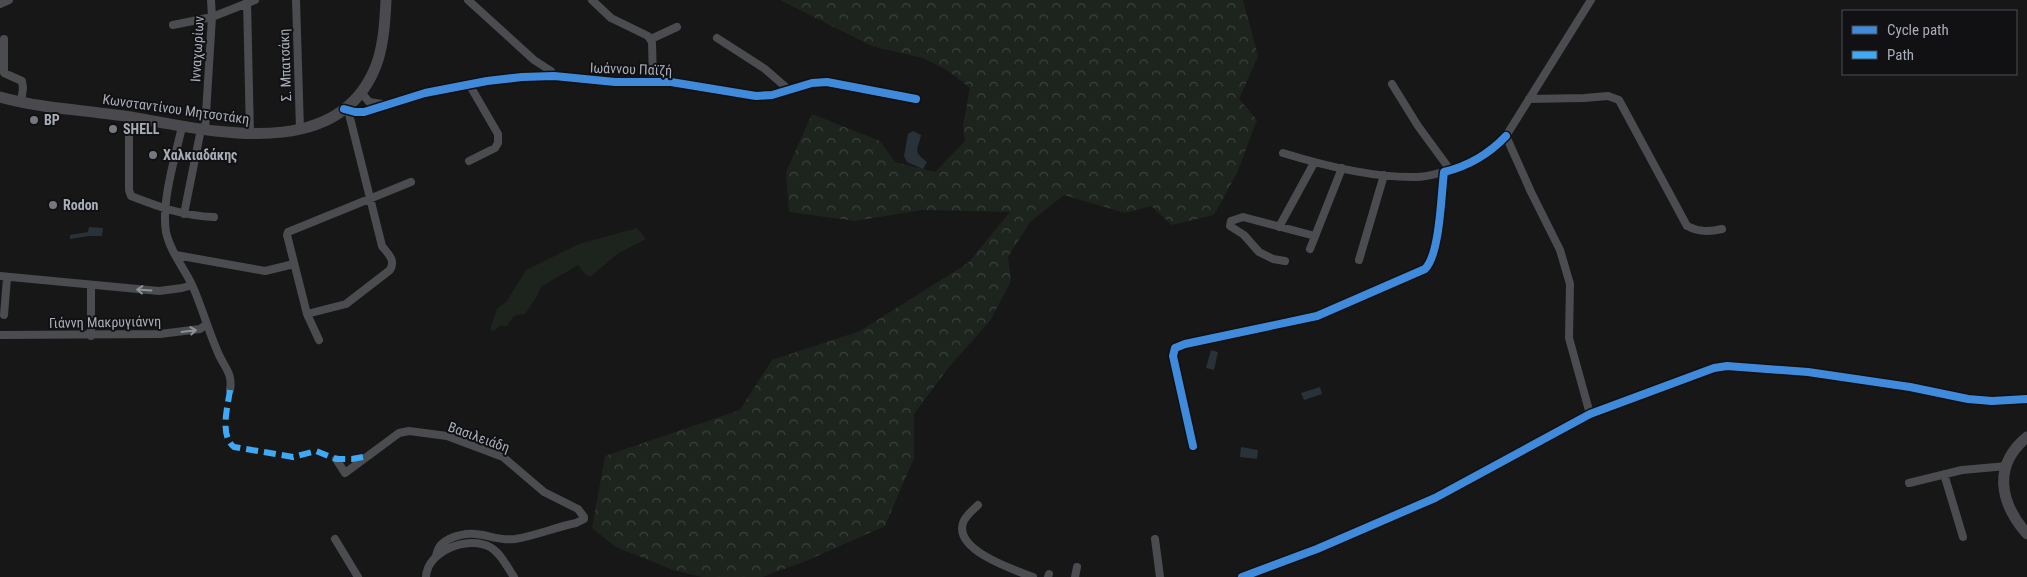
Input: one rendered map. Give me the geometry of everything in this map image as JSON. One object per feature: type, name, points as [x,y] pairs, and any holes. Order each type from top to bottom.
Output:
[{"type":"main road","name":"Κωνσταντίνου Μητσοτάκη","points":[[0,97],[21,103],[129,117],[203,130],[250,135],[300,129],[346,110],[361,92],[372,73],[380,51],[385,27],[386,0]]},
{"type":"main road","points":[[2027,437],[2017,447],[2007,466],[2003,484],[2005,501],[2018,525],[2027,534]]},
{"type":"street","points":[[0,4],[9,0]]},
{"type":"street","name":"Ινναχωρίων","points":[[184,214],[203,130],[212,17],[211,0]]},
{"type":"street","name":"Σ. Μπατσάκη","points":[[296,0],[300,129]]},
{"type":"street","points":[[468,0],[534,60],[551,71],[554,76]]},
{"type":"street","points":[[592,0],[611,18],[645,34],[651,39],[653,80]]},
{"type":"street","points":[[1283,153],[1314,163],[1342,168],[1384,175],[1419,177],[1447,172],[1481,158],[1506,136],[1592,0]]},
{"type":"street","points":[[173,25],[212,17],[250,1],[250,135]]},
{"type":"street","points":[[651,39],[677,27]]},
{"type":"street","points":[[717,38],[759,64],[788,89]]},
{"type":"street","points":[[4,39],[4,74],[22,81],[21,103]]},
{"type":"street","name":"Ιωάννου Παϊζή","points":[[346,110],[368,111],[425,93],[469,84],[507,78],[554,76],[615,82],[653,80],[685,83],[748,96],[772,95],[812,83],[834,82],[916,100]]},
{"type":"street","points":[[469,84],[498,134],[499,139],[495,148],[470,161]]},
{"type":"street","points":[[1192,446],[1173,356],[1175,348],[1185,344],[1333,311],[1425,269],[1433,258],[1447,172],[1392,84]]},
{"type":"street","points":[[361,92],[369,102],[386,104]]},
{"type":"street","points":[[1529,99],[1608,96],[1619,100],[1687,226],[1695,230],[1708,232],[1722,229]]},
{"type":"street","points":[[368,111],[369,102]]},
{"type":"street","points":[[307,314],[346,304],[390,270],[393,265],[392,259],[382,246],[346,110]]},
{"type":"street","points":[[129,117],[131,196],[184,214],[214,217]]},
{"type":"street","points":[[182,127],[165,209],[167,234],[176,256],[192,285],[220,356],[232,379],[230,390]]},
{"type":"street","points":[[1506,136],[1560,250],[1570,284],[1569,338],[1590,414]]},
{"type":"street","points":[[1279,226],[1314,163]]},
{"type":"street","points":[[1310,249],[1342,168]]},
{"type":"street","points":[[1359,260],[1384,175]]},
{"type":"street","points":[[318,340],[307,314],[288,232],[411,182]]},
{"type":"street","points":[[1285,261],[1273,259],[1259,252],[1244,234],[1230,226],[1231,221],[1243,217],[1315,236]]},
{"type":"street","points":[[176,256],[265,271],[294,264]]},
{"type":"street","points":[[4,315],[4,277],[158,291],[192,285]]},
{"type":"street","points":[[91,286],[91,336]]},
{"type":"street","name":"Γιάννη Μακρυγιάννη","points":[[0,335],[91,336],[160,334],[200,329],[207,324]]},
{"type":"street","points":[[1242,577],[1317,549],[1435,498],[1590,414],[1714,368],[1727,366],[1808,372],[1968,399],[1992,401],[2027,399]]},
{"type":"street","name":"Βασιλειάδη","points":[[336,459],[345,473],[399,432],[409,431],[441,435],[504,457],[544,492],[578,509],[584,517],[584,519],[576,523],[514,539],[484,534],[465,534],[452,537],[438,547],[436,556]]},
{"type":"street","points":[[1909,483],[1977,468],[2007,466]]},
{"type":"street","points":[[1944,474],[1964,537]]},
{"type":"street","points":[[978,505],[966,518],[962,526],[965,538],[970,545],[979,553],[1033,577]]},
{"type":"street","points":[[335,539],[358,577]]},
{"type":"street","points":[[1155,539],[1160,577]]},
{"type":"street","points":[[426,577],[426,570],[436,556],[460,543],[471,542],[482,544],[497,553],[514,577]]},
{"type":"street","points":[[1076,577],[1077,567]]},
{"type":"green space","points":[[780,0],[1243,0],[1258,56],[1239,99],[1257,120],[1237,173],[1214,215],[1172,225],[1151,206],[1125,213],[1064,195],[1030,222],[1008,257],[1011,281],[990,321],[949,367],[914,414],[914,458],[885,526],[806,561],[762,577],[702,577],[673,570],[616,547],[592,528],[605,456],[740,410],[772,360],[860,331],[968,263],[1010,212],[922,210],[855,221],[789,212],[786,172],[812,114],[880,141],[895,162],[935,172],[965,141],[963,126],[970,88],[947,70],[923,58],[872,46]]},
{"type":"green space","points":[[637,228],[646,239],[617,254],[590,277],[578,265],[541,287],[525,314],[514,316],[506,327],[501,325],[494,331],[490,330],[497,309],[507,301],[526,270],[579,244]]},
{"type":"shaded area","points":[[913,131],[921,135],[917,150],[919,155],[927,162],[923,169],[907,162],[904,156],[908,134]]},
{"type":"shaded area","points":[[89,227],[103,228],[102,236],[70,239],[70,235],[88,232]]},
{"type":"shaded area","points":[[1211,350],[1218,352],[1214,370],[1206,368]]},
{"type":"shaded area","points":[[1320,387],[1322,394],[1304,400],[1301,393]]},
{"type":"shaded area","points":[[1241,447],[1258,450],[1257,459],[1240,457]]},
{"type":"marked path","points":[[230,390],[226,412],[226,428],[229,442],[234,447],[293,457],[316,451],[336,459],[369,456]]},
{"type":"cycle path","points":[[344,109],[364,112],[425,93],[487,81],[554,76],[615,82],[671,82],[756,96],[772,95],[812,83],[827,82],[916,99]]},
{"type":"cycle path","points":[[1193,446],[1173,356],[1175,348],[1185,344],[1317,316],[1425,269],[1430,262],[1437,238],[1444,172],[1462,167],[1478,159],[1506,136]]},
{"type":"cycle path","points":[[1242,577],[1317,549],[1435,498],[1590,414],[1714,368],[1727,366],[1808,372],[1910,387],[1968,399],[1992,401],[2027,399]]},
{"type":"place","name":"BP","points":[[34,120]]},
{"type":"place","name":"SHELL","points":[[113,129]]},
{"type":"place","name":"Χαλκιαδάκης","points":[[153,155]]},
{"type":"place","name":"Rodon","points":[[53,205]]}]
